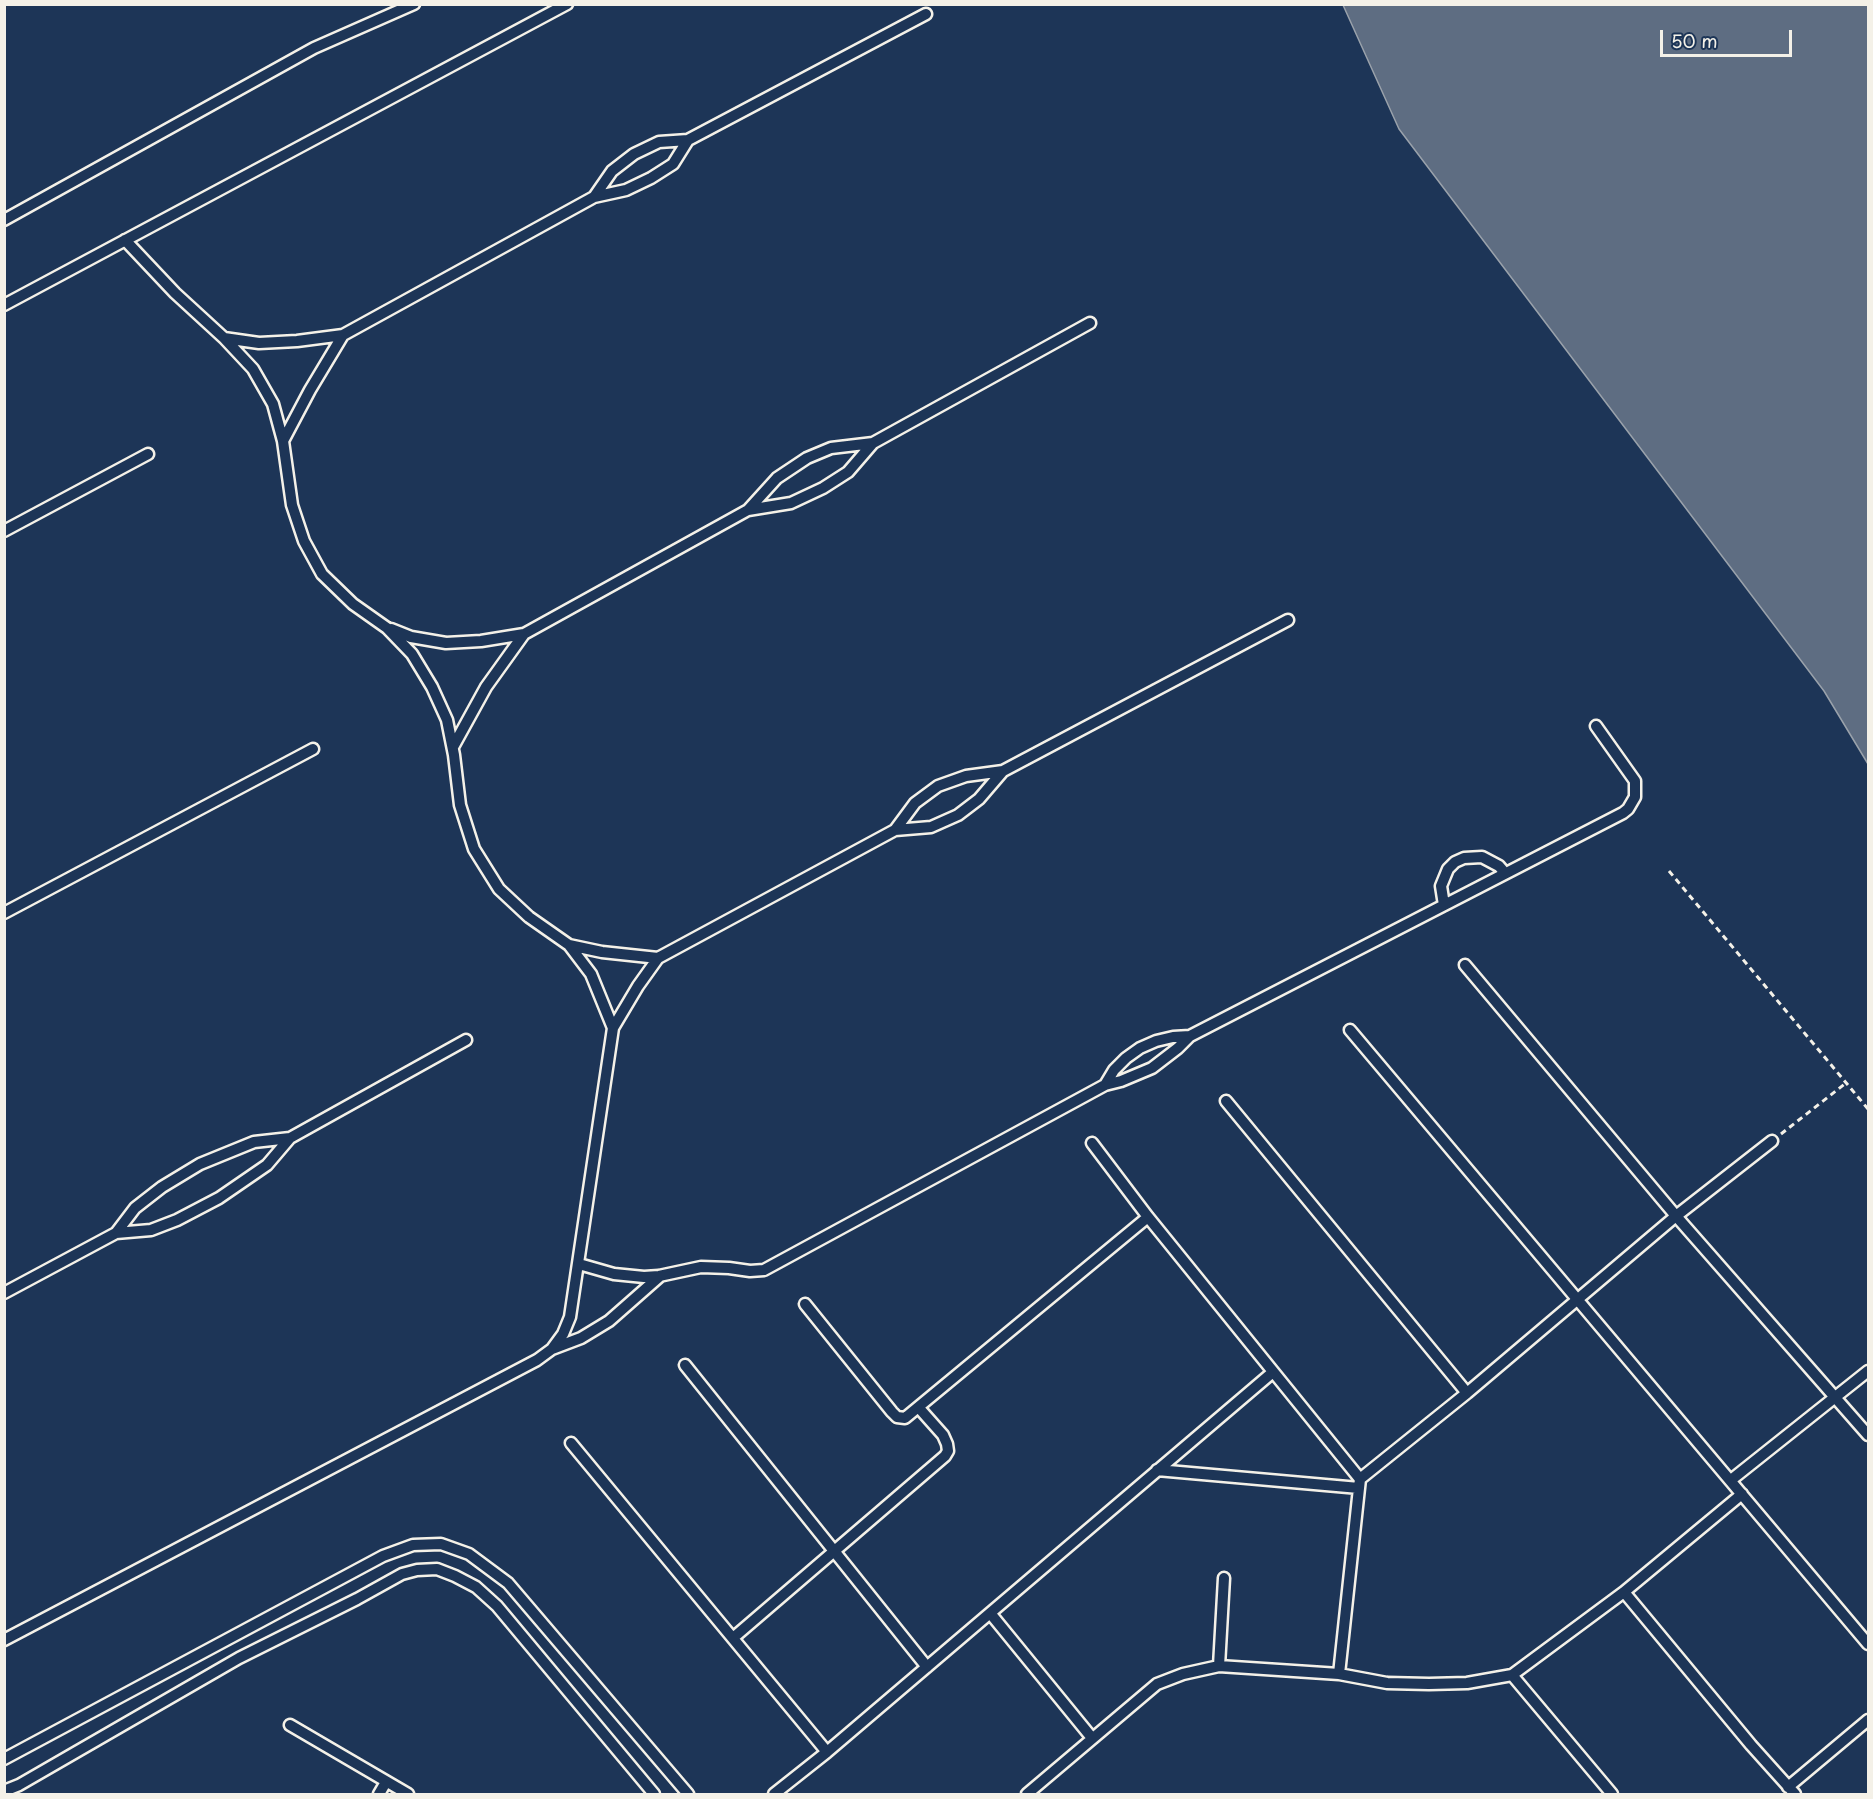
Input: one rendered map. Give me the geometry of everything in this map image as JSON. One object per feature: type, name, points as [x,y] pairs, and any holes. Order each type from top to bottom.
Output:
[{"type":"lane","points":[[4,220],[314,48],[414,4]]},
{"type":"lane","points":[[4,304],[567,4]]},
{"type":"lane","points":[[594,197],[612,171],[634,154],[659,142],[688,140],[926,14]]},
{"type":"lane","points":[[224,338],[259,343],[343,335],[594,197],[627,190],[651,178],[673,164],[688,140]]},
{"type":"lane","points":[[125,240],[175,293],[224,338],[253,369],[273,404],[283,441],[292,505],[304,541],[322,574],[353,604],[387,628],[412,654],[432,687],[447,720],[453,747],[460,805],[474,849],[499,889],[529,917],[569,945],[591,974],[613,1028]]},
{"type":"lane","points":[[748,510],[791,503],[823,488],[848,472],[873,443],[1090,323]]},
{"type":"lane","points":[[283,441],[343,335]]},
{"type":"lane","points":[[387,628],[411,638],[446,643],[481,641],[524,634],[748,510],[777,478],[807,458],[831,448],[873,443]]},
{"type":"lane","points":[[4,531],[148,454]]},
{"type":"lane","points":[[895,830],[915,802],[938,786],[966,776],[1003,771],[1288,620]]},
{"type":"lane","points":[[453,747],[486,687],[524,634]]},
{"type":"lane","points":[[579,1264],[614,1274],[659,1276],[701,1267],[757,1271],[771,1267],[1105,1085],[1152,1068],[1190,1036],[1623,813],[1632,803],[1636,789],[1635,781],[1596,726]]},
{"type":"lane","points":[[5,913],[313,749]]},
{"type":"lane","points":[[552,1349],[563,1334],[570,1317],[613,1028],[658,958],[895,830],[931,827],[958,815],[979,799],[1003,771]]},
{"type":"lane","points":[[1444,905],[1441,886],[1448,869],[1455,862],[1473,856],[1482,857],[1491,861],[1505,873]]},
{"type":"lane","points":[[569,945],[602,952],[658,958]]},
{"type":"lane","points":[[1465,965],[1676,1216],[1869,1435]]},
{"type":"lane","points":[[1350,1030],[1869,1644]]},
{"type":"lane","points":[[1105,1085],[1114,1070],[1140,1048],[1156,1041],[1190,1036]]},
{"type":"lane","points":[[4,1293],[116,1233],[151,1230],[177,1220],[219,1198],[267,1165],[290,1138],[466,1040]]},
{"type":"lane","points":[[1226,1101],[1467,1393]]},
{"type":"lane","points":[[116,1233],[135,1208],[162,1186],[200,1164],[254,1142],[290,1138]]},
{"type":"lane","points":[[1339,1674],[1360,1483],[1676,1216],[1772,1141]]},
{"type":"lane","points":[[1092,1143],[1148,1217],[1360,1483]]},
{"type":"lane","points":[[805,1304],[892,1412],[897,1417],[905,1418],[1148,1217]]},
{"type":"lane","points":[[4,1640],[526,1365],[552,1349],[581,1338],[609,1321],[659,1276]]},
{"type":"lane","points":[[685,1365],[927,1667]]},
{"type":"lane","points":[[1731,1480],[1869,1371]]},
{"type":"lane","points":[[774,1794],[827,1752],[1272,1372]]},
{"type":"lane","points":[[733,1638],[945,1456],[948,1451],[943,1436],[919,1408]]},
{"type":"lane","points":[[571,1443],[827,1752]]},
{"type":"lane","points":[[1157,1470],[1360,1483]]},
{"type":"lane","points":[[1027,1794],[1157,1684],[1183,1674],[1219,1666],[1339,1674],[1387,1683],[1429,1684],[1467,1683],[1512,1675],[1624,1592],[1742,1494]]},
{"type":"lane","points":[[4,1759],[383,1556],[413,1545],[441,1544],[470,1554],[508,1583],[688,1794]]},
{"type":"lane","points":[[4,1791],[19,1785],[239,1658],[402,1574],[417,1570],[437,1569],[476,1587],[497,1606],[654,1794]]},
{"type":"lane","points":[[1219,1666],[1224,1578]]},
{"type":"lane","points":[[1624,1592],[1792,1791],[1869,1720]]},
{"type":"lane","points":[[990,1613],[1092,1738]]},
{"type":"lane","points":[[1512,1675],[1612,1794]]},
{"type":"lane","points":[[290,1725],[408,1794]]},
{"type":"lane","points":[[379,1794],[386,1782]]},
{"type":"path","points":[[1669,871],[1869,1108]]},
{"type":"path","points":[[1772,1141],[1846,1083]]},
{"type":"water","points":[[1343,5],[1868,5],[1868,764],[1824,691],[1399,129]]}]
